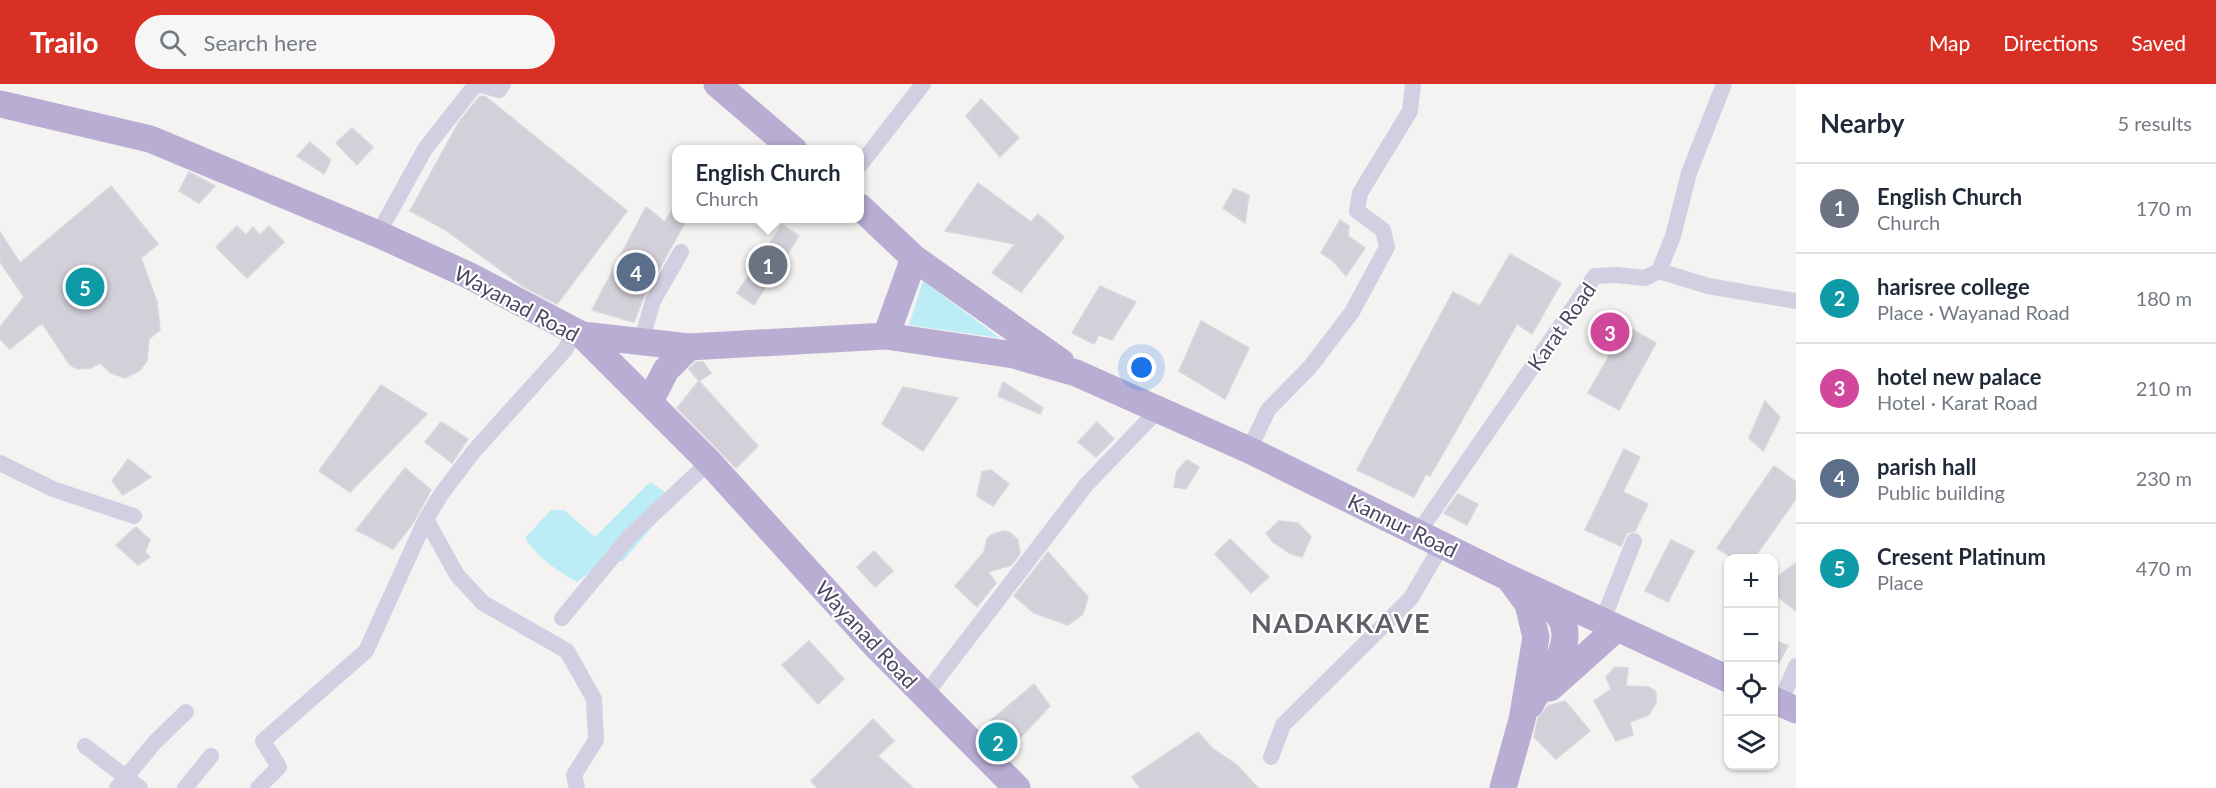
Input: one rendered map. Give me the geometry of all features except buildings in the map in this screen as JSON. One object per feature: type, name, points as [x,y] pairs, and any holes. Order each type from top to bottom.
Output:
[{"type":"main road","points":[[717,84],[788,145]]},
{"type":"main road","name":"Wayanad Road","points":[[0,104],[150,139],[378,234],[468,275],[579,333],[709,462],[873,643],[1017,788]]},
{"type":"main road","points":[[864,211],[914,258],[1076,373]]},
{"type":"main road","points":[[886,336],[914,258]]},
{"type":"main road","points":[[579,333],[689,347],[886,336],[1014,355],[1076,373]]},
{"type":"main road","points":[[650,401],[666,370],[689,347]]},
{"type":"main road","name":"Kannur Road","points":[[1076,373],[1249,450],[1609,626],[1724,677]]},
{"type":"main road","points":[[1503,788],[1522,720],[1554,669],[1566,637],[1560,617],[1520,583]]},
{"type":"main road","points":[[1522,720],[1609,626]]},
{"type":"street","points":[[378,234],[425,149],[477,84],[499,90],[503,84]]},
{"type":"street","points":[[864,160],[923,84]]},
{"type":"street","points":[[1249,450],[1268,410],[1310,367],[1352,312],[1387,247],[1383,230],[1357,212],[1360,193],[1410,111],[1413,84]]},
{"type":"street","points":[[1724,84],[1689,173],[1673,236],[1659,271],[1708,286],[1796,301]]},
{"type":"street","points":[[640,342],[653,301],[681,252]]},
{"type":"street","name":"Karat Road","points":[[1418,533],[1595,276],[1616,275],[1645,278],[1659,271]]},
{"type":"street","points":[[258,788],[279,767],[263,741],[366,651],[426,519],[474,451],[579,333]]},
{"type":"street","points":[[925,695],[1086,485],[1160,410]]},
{"type":"street","points":[[562,618],[630,536],[709,462]]},
{"type":"street","points":[[0,463],[53,489],[134,516]]},
{"type":"street","points":[[426,519],[457,575],[483,603],[567,651],[594,699],[596,740],[574,775],[577,788]]},
{"type":"street","points":[[1609,626],[1634,541]]},
{"type":"street","points":[[1271,757],[1283,725],[1411,598],[1442,545]]},
{"type":"street","points":[[1783,704],[1796,666]]},
{"type":"street","points":[[122,783],[155,742],[186,712]]},
{"type":"street","points":[[85,746],[122,783],[140,788]]},
{"type":"street","points":[[184,788],[211,756]]},
{"type":"street","points":[[273,773],[281,788]]},
{"type":"shaded area","points":[[923,281],[1000,338],[909,325]]},
{"type":"shaded area","points":[[650,482],[676,499],[623,561],[603,562],[577,582],[548,563],[525,538],[551,510],[564,510],[595,537]]},
{"type":"place","name":"English Church","points":[[768,265]]},
{"type":"place","name":"parish hall","points":[[636,272]]},
{"type":"place","name":"Cresent Platinum","points":[[85,287]]},
{"type":"place","name":"hotel new palace","points":[[1610,332]]},
{"type":"place","name":"harisree college","points":[[998,742]]},
{"type":"district","name":"NADAKKAVE","points":[[1341,622]]}]
